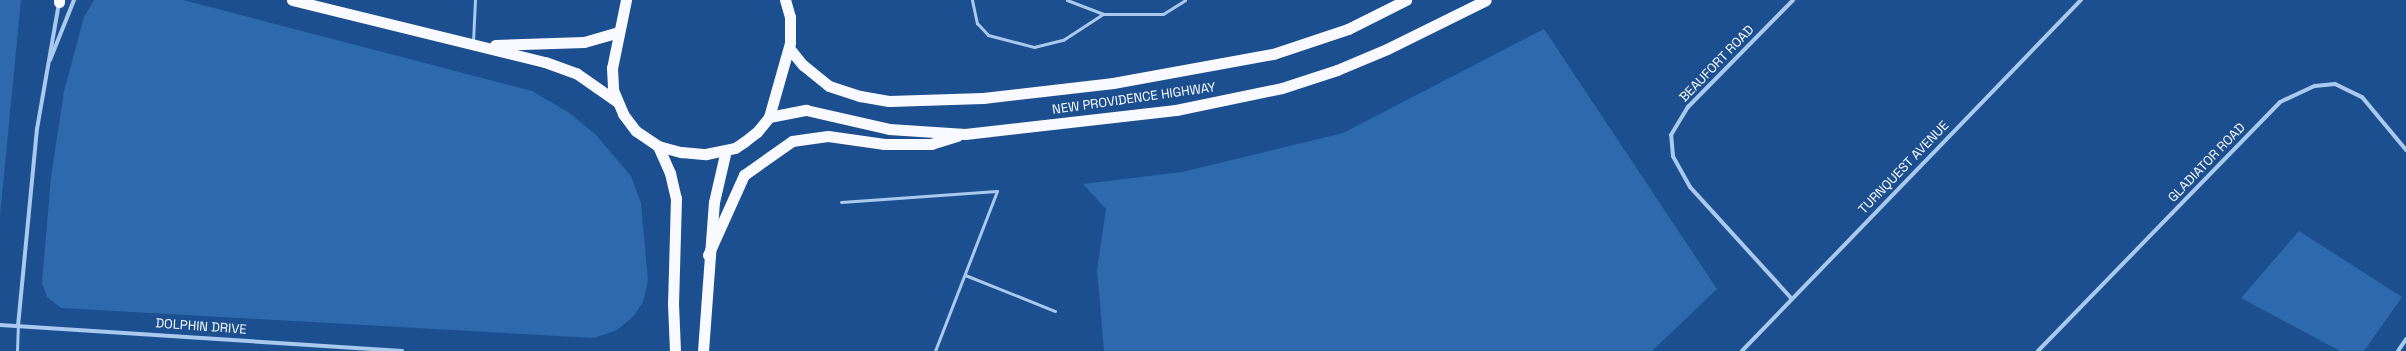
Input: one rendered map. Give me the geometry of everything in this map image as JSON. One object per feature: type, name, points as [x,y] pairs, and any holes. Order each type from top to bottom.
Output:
[{"type":"highway","points":[[292,0],[355,17],[478,44],[545,62],[576,73],[616,101],[636,131],[658,146],[692,154],[726,150],[751,138],[769,117],[789,48],[791,27],[785,0]]},
{"type":"highway","points":[[616,101],[612,68],[618,32],[626,0]]},
{"type":"highway","name":"NEW PROVIDENCE HIGHWAY","points":[[789,48],[803,66],[829,86],[860,96],[889,101],[983,98],[1113,83],[1273,54],[1348,29],[1406,0]]},
{"type":"highway","name":"NEW PROVIDENCE HIGHWAY","points":[[769,117],[806,110],[889,129],[965,134],[1176,110],[1282,88],[1337,70],[1388,49],[1486,0]]},
{"type":"highway","points":[[478,44],[584,42],[618,32]]},
{"type":"highway","points":[[708,255],[744,176],[792,141],[828,136],[884,144],[931,144],[965,134]]},
{"type":"highway","points":[[658,146],[670,174],[676,198],[673,303],[675,351]]},
{"type":"highway","points":[[703,351],[708,255],[714,202],[726,150]]},
{"type":"street","points":[[46,70],[74,0]]},
{"type":"street","name":"BEAUFORT ROAD","points":[[1792,299],[1690,187],[1674,156],[1671,134],[1688,107],[1793,0]]},
{"type":"street","name":"TURNQUEST AVENUE","points":[[1742,351],[2081,0]]},
{"type":"street","points":[[18,326],[37,129],[59,1]]},
{"type":"street","name":"GLADIATOR ROAD","points":[[2038,351],[2280,102],[2315,86],[2335,84],[2362,97],[2406,150]]},
{"type":"street","name":"DOLPHIN DRIVE","points":[[0,325],[402,351]]},
{"type":"street","points":[[2398,351],[2406,339]]},
{"type":"lane","points":[[475,0],[478,44]]},
{"type":"lane","points":[[972,0],[977,23],[988,35],[1034,47],[1063,40],[1103,14]]},
{"type":"lane","points":[[1068,0],[1103,14],[1163,14],[1185,0]]},
{"type":"lane","points":[[841,202],[997,191],[935,351]]},
{"type":"lane","points":[[965,275],[1055,311]]},
{"type":"lane","points":[[17,351],[18,326]]},
{"type":"lane","points":[[327,345],[327,351]]},
{"type":"shaded area","points":[[0,0],[21,0],[0,216]]},
{"type":"shaded area","points":[[94,0],[183,0],[532,91],[568,112],[595,134],[631,176],[641,203],[648,281],[643,302],[634,316],[617,330],[594,338],[61,308],[47,297],[42,283],[51,177],[64,91],[84,17]]},
{"type":"shaded area","points":[[1544,29],[1717,289],[1652,351],[1104,351],[1097,270],[1106,209],[1083,184],[1182,172],[1343,133]]},
{"type":"shaded area","points":[[2299,231],[2402,297],[2364,351],[2340,351],[2241,298]]}]
